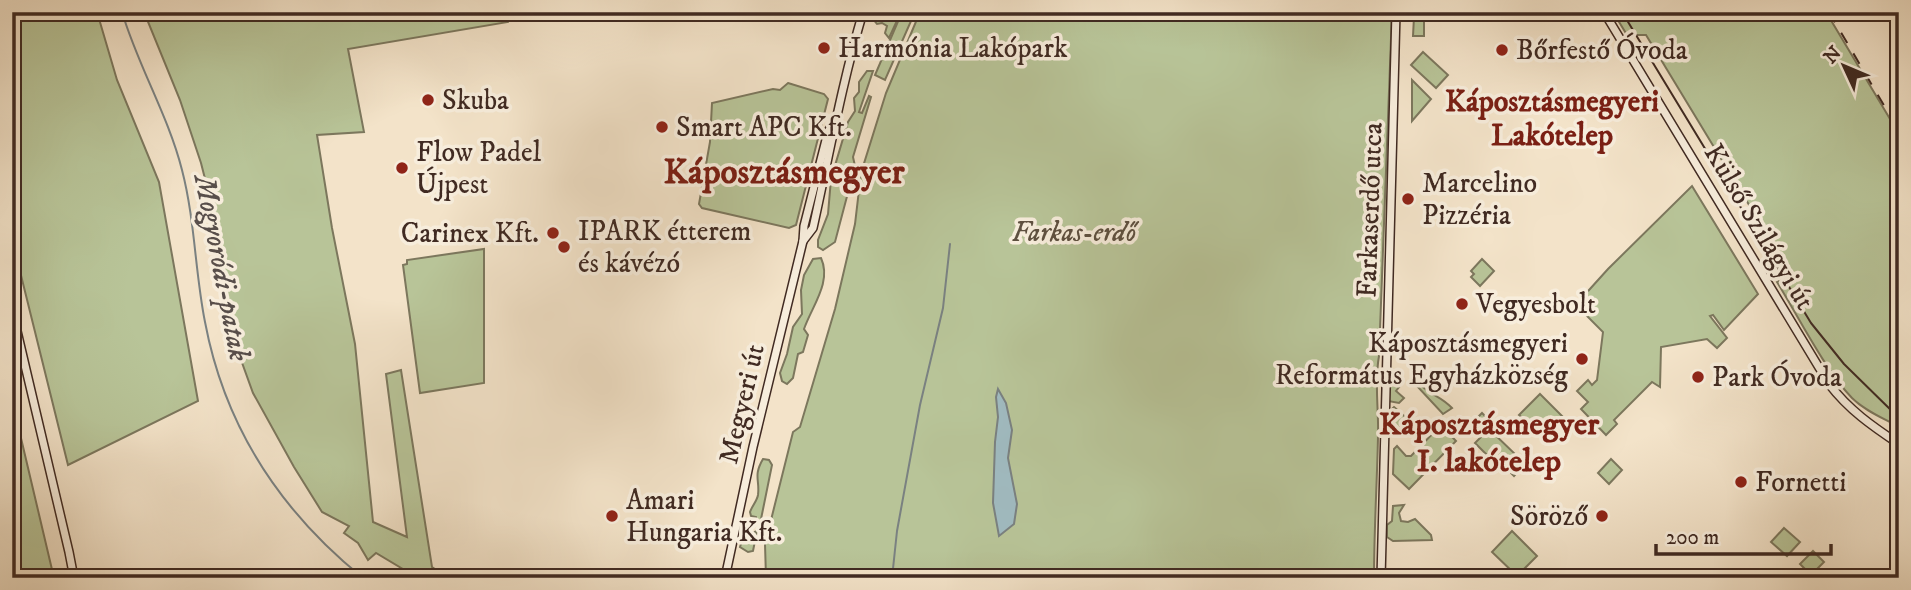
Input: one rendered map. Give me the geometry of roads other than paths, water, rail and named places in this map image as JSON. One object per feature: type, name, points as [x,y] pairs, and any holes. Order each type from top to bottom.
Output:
[{"type":"street","name":"Megyeri út","points":[[725,578],[753,447],[803,241],[813,228],[836,116],[863,12]]},
{"type":"street","name":"Farkaserdő utca","points":[[1381,578],[1396,12]]},
{"type":"street","name":"Külső Szilágyi út","points":[[1604,12],[1829,384],[1854,413],[1899,444]]},
{"type":"street","points":[[12,310],[74,578]]},
{"type":"water","points":[[998,389],[1006,403],[1012,430],[1008,458],[1017,504],[1014,524],[999,536],[993,503]]},
{"type":"waterway","name":"Mogyoródi-patak","points":[[122,12],[182,170],[190,208],[205,322],[226,397],[260,465],[282,496],[306,525],[363,578]]},
{"type":"waterway","points":[[892,578],[897,531],[920,405],[943,308],[950,244]]},
{"type":"tram line","points":[[1622,12],[1811,323],[1844,364],[1899,418]]},
{"type":"railway","points":[[1829,12],[1899,131]]},
{"type":"place","name":"Harmónia Lakópark","points":[[824,48]]},
{"type":"place","name":"Bőrfestő Óvoda","points":[[1502,50]]},
{"type":"place","name":"Skuba","points":[[428,100]]},
{"type":"place","name":"Smart APC Kft.","points":[[662,127]]},
{"type":"place","name":"Flow Padel Újpest","points":[[402,168]]},
{"type":"place","name":"Marcelino Pizzéria","points":[[1408,199]]},
{"type":"place","name":"Carinex Kft.","points":[[553,233]]},
{"type":"place","name":"IPARK étterem és kávézó","points":[[564,247]]},
{"type":"place","name":"Vegyesbolt","points":[[1462,304]]},
{"type":"place","name":"Káposztásmegyeri Református Egyházközség","points":[[1582,359]]},
{"type":"place","name":"Park Óvoda","points":[[1698,377]]},
{"type":"place","name":"Fornetti","points":[[1741,482]]},
{"type":"place","name":"Amari Hungaria Kft.","points":[[612,516]]},
{"type":"place","name":"Söröző","points":[[1602,516]]},
{"type":"district","name":"Káposztásmegyeri Lakótelep","points":[[1552,119]]},
{"type":"district","name":"Káposztásmegyer","points":[[784,173]]},
{"type":"district","name":"Káposztásmegyer I. lakótelep","points":[[1489,444]]},
{"type":"park label","name":"Farkas-erdő","points":[[1074,232]]}]
